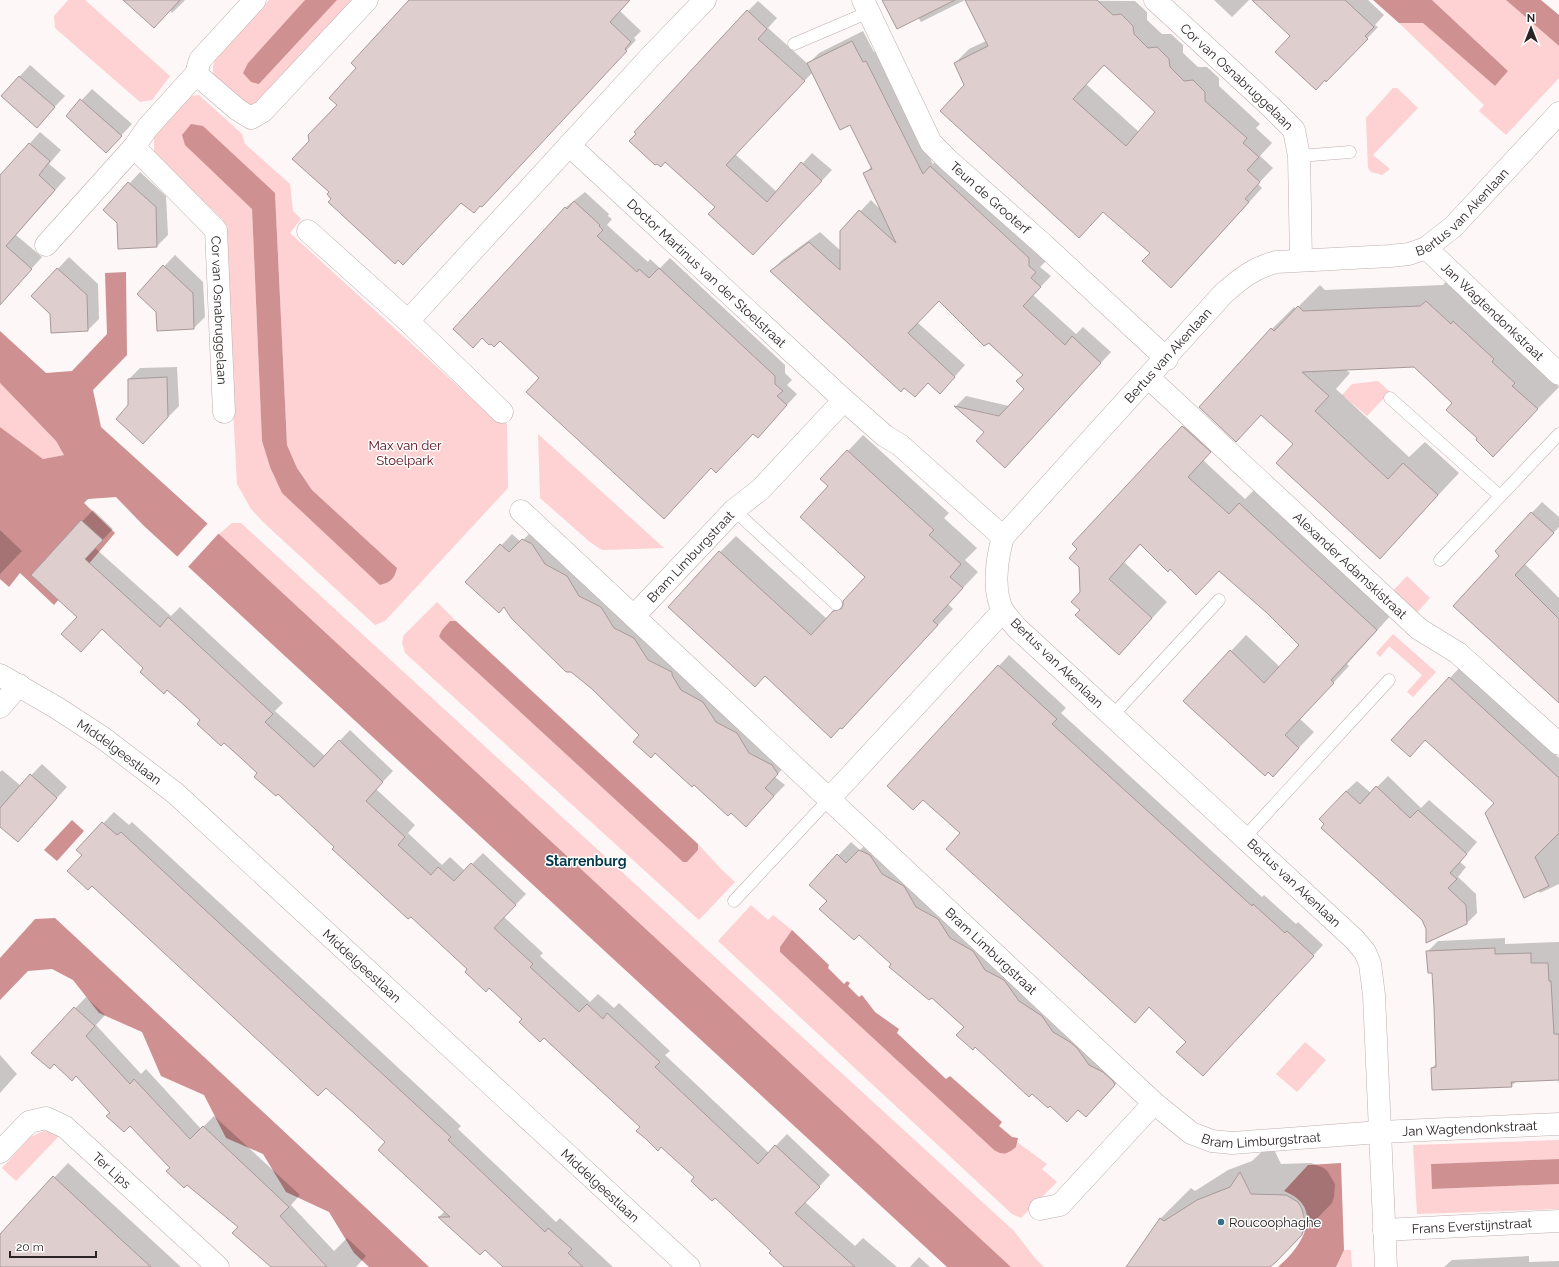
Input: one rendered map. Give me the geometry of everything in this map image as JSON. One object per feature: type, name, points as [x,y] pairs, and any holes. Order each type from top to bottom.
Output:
[{"type":"street","points":[[46,245],[134,147],[148,127],[196,74],[200,60],[255,0]]},
{"type":"street","points":[[196,74],[238,110],[251,118],[263,111],[367,0]]},
{"type":"street","points":[[408,321],[705,0]]},
{"type":"street","name":"Cor van Osnabruggelaan","points":[[1156,0],[1272,107],[1294,130],[1299,156],[1301,259]]},
{"type":"street","name":"Teun de Grooterf","points":[[866,6],[931,143],[1167,358]]},
{"type":"street","name":"Bertus van Akenlaan","points":[[1386,1267],[1374,995],[1370,964],[1365,952],[1354,939],[1245,837],[1017,628],[1003,611],[996,584],[999,550],[1003,537],[1149,378],[1223,294],[1246,273],[1261,266],[1276,262],[1301,259],[1390,256],[1409,254],[1426,248],[1453,227],[1559,113]]},
{"type":"street","name":"Doctor Martinus van der Stoelstraat","points":[[569,146],[844,400],[885,436],[900,445],[1003,537]]},
{"type":"street","name":"Cor van Osnabruggelaan","points":[[134,147],[216,230],[224,412]]},
{"type":"street","points":[[308,231],[408,321],[502,412]]},
{"type":"street","name":"Jan Wagtendonkstraat","points":[[1426,248],[1559,374]]},
{"type":"street","name":"Alexander Adamskistraat","points":[[1149,378],[1419,629],[1458,653],[1559,744]]},
{"type":"street","points":[[734,510],[761,489],[844,400]]},
{"type":"street","name":"Bram Limburgstraat","points":[[634,616],[734,510]]},
{"type":"street","name":"Bram Limburgstraat","points":[[521,511],[830,798],[1154,1103],[1191,1133],[1212,1141],[1232,1143],[1380,1132]]},
{"type":"street","points":[[830,798],[1003,611]]},
{"type":"street","name":"Middelgeestlaan","points":[[0,676],[19,685],[103,738],[175,793],[689,1267]]},
{"type":"street","points":[[0,707],[19,685]]},
{"type":"street","points":[[1040,1209],[1060,1205],[1154,1103]]},
{"type":"street","name":"Ter Lips","points":[[0,1152],[29,1122],[46,1118],[65,1127],[218,1267]]},
{"type":"street","name":"Jan Wagtendonkstraat","points":[[1380,1132],[1559,1124]]},
{"type":"street","name":"Frans Everstijnstraat","points":[[1384,1230],[1559,1221]]},
{"type":"lane","points":[[794,44],[866,6]]},
{"type":"lane","points":[[1299,156],[1350,152]]},
{"type":"lane","points":[[1390,398],[1500,496]]},
{"type":"lane","points":[[1440,560],[1559,434]]},
{"type":"lane","name":"Bram Limburgstraat","points":[[734,510],[836,604]]},
{"type":"lane","points":[[1112,716],[1219,600]]},
{"type":"lane","points":[[1245,837],[1389,680]]},
{"type":"lane","points":[[734,901],[830,798]]},
{"type":"green space","points":[[68,0],[85,0],[170,76],[152,100],[140,102],[55,28],[54,16]]},
{"type":"green space","points":[[269,0],[305,0],[248,63],[259,84],[337,0],[358,0],[262,103],[247,106],[225,90],[215,79],[213,65],[217,56]]},
{"type":"green space","points":[[1432,0],[1507,0],[1559,46],[1559,78],[1506,135],[1479,111],[1484,105],[1399,23],[1423,22],[1495,86],[1508,71]]},
{"type":"green space","points":[[1393,88],[1397,88],[1418,108],[1373,155],[1390,169],[1382,175],[1371,172],[1368,168],[1366,118]]},
{"type":"green space","name":"Max van der Stoelpark","points":[[199,95],[242,134],[245,144],[290,184],[293,211],[301,219],[290,233],[494,419],[501,419],[507,424],[508,488],[385,621],[375,625],[263,522],[251,509],[237,484],[223,220],[154,153],[154,136],[189,96]],"holes":[[[275,193],[287,445],[297,468],[312,490],[397,568],[270,467],[262,441],[252,209]]]},
{"type":"green space","points":[[1378,381],[1390,392],[1367,416],[1342,395],[1352,384]]},
{"type":"green space","points":[[0,383],[56,441],[64,455],[43,459],[0,427]]},
{"type":"green space","points":[[538,434],[664,548],[602,550],[590,542],[540,498]]},
{"type":"green space","points":[[232,523],[241,523],[1014,1231],[1034,1257],[1044,1267],[1011,1267],[219,534]]},
{"type":"green space","points":[[1407,576],[1430,598],[1412,618],[1388,596]]},
{"type":"green space","points":[[437,602],[456,621],[450,621],[442,630],[439,636],[441,639],[683,862],[698,850],[698,844],[735,882],[699,920],[405,653],[402,642],[404,635]]},
{"type":"green space","points":[[1393,634],[1436,672],[1413,697],[1407,692],[1422,675],[1389,646],[1380,657],[1376,653]]},
{"type":"green space","points":[[751,905],[768,920],[773,915],[792,930],[780,947],[780,952],[994,1150],[1016,1147],[1017,1142],[1047,1164],[1042,1169],[1057,1182],[1021,1218],[1012,1214],[718,941]]},
{"type":"green space","points":[[1305,1042],[1326,1060],[1297,1092],[1276,1074]]},
{"type":"green space","points":[[44,1131],[52,1132],[59,1136],[16,1181],[2,1168],[30,1137]]},
{"type":"green space","points":[[1559,1140],[1559,1159],[1431,1164],[1433,1189],[1559,1184],[1559,1209],[1417,1214],[1413,1145]]},
{"type":"green space","points":[[1344,1250],[1351,1250],[1352,1267],[1336,1267]]},
{"type":"shaded area","points":[[305,0],[337,0],[259,84],[251,82],[243,73],[248,63]]},
{"type":"shaded area","points":[[1373,0],[1432,0],[1508,71],[1495,86],[1423,23],[1399,23]]},
{"type":"shaded area","points":[[1506,0],[1541,0],[1559,15],[1559,46]]},
{"type":"shaded area","points":[[191,124],[203,126],[275,193],[287,445],[297,468],[312,490],[397,568],[392,580],[387,583],[380,585],[282,493],[270,467],[262,441],[252,209],[185,145],[182,135]]},
{"type":"shaded area","points":[[126,272],[127,355],[93,390],[101,427],[219,534],[1011,1267],[947,1267],[143,525],[116,497],[88,499],[84,503],[115,533],[54,605],[20,573],[9,587],[0,579],[0,427],[43,459],[64,455],[56,441],[0,383],[0,331],[46,373],[72,371],[107,334],[105,273]]},
{"type":"shaded area","points":[[450,621],[456,621],[698,844],[698,850],[687,862],[683,862],[441,639],[439,636],[442,630]]},
{"type":"shaded area","points":[[72,820],[84,831],[57,861],[44,850]]},
{"type":"shaded area","points":[[55,918],[429,1267],[369,1267],[354,1253],[329,1212],[286,1192],[263,1154],[226,1138],[204,1095],[161,1076],[142,1032],[99,1013],[73,980],[52,969],[28,971],[0,1000],[0,958],[35,919]]},
{"type":"shaded area","points":[[792,930],[829,965],[828,968],[844,984],[847,981],[850,983],[848,986],[859,997],[862,995],[875,1012],[899,1029],[897,1033],[946,1079],[950,1076],[1002,1122],[999,1126],[1012,1137],[1018,1138],[1016,1147],[1003,1154],[994,1150],[780,952],[780,947]]},
{"type":"shaded area","points":[[1559,1159],[1559,1184],[1432,1189],[1431,1164]]},
{"type":"shaded area","points":[[1341,1163],[1344,1250],[1336,1267],[1278,1267],[1295,1249],[1302,1238],[1306,1228],[1307,1217],[1304,1207],[1297,1198],[1284,1191],[1308,1165]]},
{"type":"pier","points":[[209,522],[220,532],[187,568],[176,558]]},
{"type":"building","points":[[123,0],[180,0],[154,28]]},
{"type":"building","points":[[409,0],[630,0],[610,22],[631,42],[625,49],[627,51],[482,207],[480,206],[474,213],[461,203],[403,265],[398,260],[395,264],[328,202],[331,199],[327,194],[329,192],[292,159],[309,141],[308,135],[337,105],[329,98],[356,68],[351,63]]},
{"type":"building","points":[[882,0],[955,0],[897,29]]},
{"type":"building","points":[[965,0],[1097,0],[1113,15],[1121,14],[1133,26],[1134,34],[1148,48],[1157,47],[1169,59],[1170,67],[1184,81],[1193,80],[1205,92],[1205,101],[1247,138],[1243,143],[1259,157],[1247,170],[1260,182],[1245,199],[1249,202],[1171,288],[1142,261],[1150,253],[1103,212],[1079,238],[940,111],[964,85],[954,63],[988,46]],"holes":[[[1104,65],[1155,112],[1126,146],[1073,99]]]},
{"type":"building","points":[[1252,0],[1345,0],[1374,27],[1365,36],[1368,39],[1326,82],[1325,80],[1316,90],[1275,52],[1290,36]]},
{"type":"building","points":[[747,10],[767,29],[758,39],[805,81],[726,165],[767,202],[801,162],[822,181],[753,255],[708,214],[715,207],[665,162],[661,167],[657,164],[655,165],[629,141],[636,134],[634,132]]},
{"type":"building","points":[[852,41],[863,62],[866,61],[923,174],[930,166],[1029,258],[1029,266],[1036,272],[1031,278],[1041,287],[1023,306],[1065,345],[1072,336],[1101,363],[1005,468],[976,441],[984,432],[954,406],[999,416],[1024,389],[1016,381],[1023,375],[989,343],[984,346],[939,301],[908,333],[955,377],[940,394],[928,383],[915,397],[904,388],[901,392],[770,271],[809,242],[840,270],[840,231],[859,210],[896,243],[863,173],[872,169],[850,125],[840,130],[807,63]]},
{"type":"building","points":[[19,76],[55,107],[37,128],[1,96]]},
{"type":"building","points":[[80,99],[122,136],[106,153],[66,116]]},
{"type":"building","points":[[29,143],[50,161],[39,175],[55,190],[6,246],[32,269],[0,305],[0,175]]},
{"type":"building","points":[[128,182],[156,207],[157,247],[118,249],[117,223],[103,210]]},
{"type":"building","points":[[574,201],[600,225],[599,226],[603,230],[597,236],[637,272],[639,269],[649,278],[659,268],[775,376],[775,384],[783,391],[777,396],[787,405],[758,438],[753,434],[716,473],[711,468],[664,519],[526,392],[539,378],[500,341],[494,347],[491,344],[489,345],[482,338],[473,348],[453,329],[565,207],[567,209]]},
{"type":"building","points":[[163,265],[193,293],[194,329],[157,331],[156,312],[137,294]]},
{"type":"building","points":[[57,268],[87,295],[88,331],[51,333],[50,314],[31,296]]},
{"type":"building","points":[[1426,301],[1451,324],[1453,321],[1494,359],[1492,362],[1515,383],[1512,386],[1538,409],[1493,457],[1476,440],[1477,438],[1446,410],[1452,403],[1414,367],[1302,372],[1329,396],[1315,411],[1388,479],[1403,463],[1438,495],[1380,559],[1276,463],[1293,444],[1261,415],[1236,442],[1199,407],[1271,328],[1274,331],[1298,306],[1303,311],[1420,306]]},
{"type":"building","points":[[167,377],[168,417],[143,444],[116,419],[128,405],[128,379]]},
{"type":"building","points":[[1182,426],[1211,452],[1188,477],[1229,514],[1239,503],[1377,630],[1331,680],[1334,683],[1285,735],[1299,748],[1273,777],[1268,772],[1265,776],[1183,701],[1230,650],[1264,683],[1299,645],[1267,613],[1219,571],[1196,595],[1170,569],[1168,572],[1140,544],[1109,579],[1152,618],[1119,655],[1075,615],[1080,610],[1071,602],[1080,592],[1079,567],[1069,558],[1077,549],[1072,544]]},
{"type":"building","points":[[847,450],[934,530],[929,535],[961,564],[950,577],[963,588],[933,621],[938,625],[842,729],[840,728],[831,738],[765,676],[755,687],[668,607],[719,551],[811,635],[833,611],[841,609],[843,601],[865,577],[800,517],[828,486],[820,479]]},
{"type":"building","points":[[1531,512],[1554,533],[1515,575],[1559,619],[1559,703],[1453,606],[1499,556],[1495,551]]},
{"type":"building","points":[[81,520],[103,540],[85,559],[160,627],[168,617],[273,714],[265,722],[314,767],[339,740],[383,782],[366,801],[405,837],[398,845],[431,875],[438,867],[454,881],[471,863],[516,905],[494,928],[533,964],[530,967],[579,1012],[587,1004],[603,1019],[607,1013],[660,1062],[655,1067],[758,1164],[775,1145],[820,1187],[795,1213],[855,1267],[784,1267],[769,1253],[771,1251],[715,1198],[712,1201],[691,1181],[694,1177],[661,1147],[658,1151],[636,1131],[640,1127],[544,1038],[540,1042],[519,1022],[522,1019],[489,988],[486,992],[465,972],[467,969],[411,917],[408,919],[332,849],[334,847],[278,794],[276,796],[254,777],[257,773],[241,758],[224,743],[221,746],[197,724],[200,720],[184,705],[167,690],[164,694],[140,672],[143,668],[102,629],[81,652],[61,634],[77,617],[31,575]]},
{"type":"building","points":[[522,539],[532,544],[545,564],[567,576],[579,596],[601,607],[614,628],[634,638],[648,660],[672,672],[672,675],[681,690],[703,702],[716,722],[737,733],[749,753],[772,765],[778,774],[765,788],[774,796],[746,827],[731,813],[728,816],[694,785],[692,787],[655,753],[651,758],[633,742],[639,735],[592,689],[571,672],[566,672],[511,618],[504,607],[499,613],[465,582],[500,544],[509,552]]},
{"type":"building","points":[[998,665],[1057,719],[1052,724],[1252,906],[1253,904],[1285,933],[1287,931],[1314,956],[1203,1076],[1176,1052],[1186,1042],[1149,1007],[1135,1023],[946,849],[960,833],[923,800],[913,810],[887,786]]},
{"type":"building","points":[[1449,677],[1559,778],[1559,833],[1535,857],[1549,886],[1524,898],[1485,813],[1494,803],[1425,740],[1410,757],[1391,740]]},
{"type":"building","points":[[30,774],[57,798],[18,842],[0,827],[0,808]]},
{"type":"building","points":[[1376,786],[1410,818],[1418,810],[1467,854],[1450,873],[1457,879],[1448,888],[1466,905],[1467,924],[1426,943],[1426,929],[1422,920],[1321,828],[1324,824],[1319,819],[1346,791],[1360,804]]},
{"type":"building","points":[[102,822],[117,835],[121,832],[451,1137],[448,1140],[545,1232],[548,1228],[572,1249],[568,1253],[583,1267],[503,1267],[485,1250],[480,1255],[438,1217],[450,1217],[378,1150],[385,1142],[355,1114],[326,1088],[318,1096],[92,886],[88,890],[67,871],[82,855],[76,850]]},
{"type":"building","points":[[859,850],[870,855],[882,874],[904,886],[916,907],[938,919],[950,938],[973,951],[985,970],[1004,980],[1019,1001],[1042,1016],[1053,1032],[1077,1048],[1089,1065],[1103,1072],[1113,1081],[1115,1085],[1086,1117],[1078,1110],[1067,1122],[1050,1106],[1048,1108],[1032,1094],[1029,1097],[975,1047],[973,1050],[956,1035],[964,1027],[932,998],[929,1000],[889,967],[891,964],[859,935],[854,940],[819,909],[827,901],[809,885],[837,854],[846,863]]},
{"type":"building","points":[[1495,948],[1495,954],[1531,953],[1531,963],[1548,963],[1549,981],[1551,981],[1554,1034],[1559,1034],[1559,1080],[1511,1082],[1512,1087],[1432,1090],[1431,1068],[1436,1067],[1434,1008],[1432,973],[1428,973],[1426,951]]},
{"type":"building","points":[[74,1007],[95,1026],[86,1036],[130,1084],[134,1079],[190,1139],[203,1126],[289,1207],[280,1216],[327,1267],[271,1267],[232,1233],[238,1227],[187,1185],[184,1188],[166,1171],[170,1168],[130,1126],[124,1132],[106,1116],[110,1113],[76,1076],[72,1081],[54,1064],[50,1069],[31,1053]]},
{"type":"building","name":"Roucoophaghe","points":[[1240,1172],[1251,1194],[1286,1195],[1298,1202],[1302,1209],[1305,1221],[1302,1235],[1270,1267],[1126,1267],[1160,1218],[1164,1221],[1197,1200],[1230,1187]]},
{"type":"building","points":[[53,1176],[151,1267],[0,1267],[0,1234]]},
{"type":"place","name":"Roucoophaghe","points":[[1221,1222]]},
{"type":"district","name":"Starrenburg","points":[[586,861]]}]
